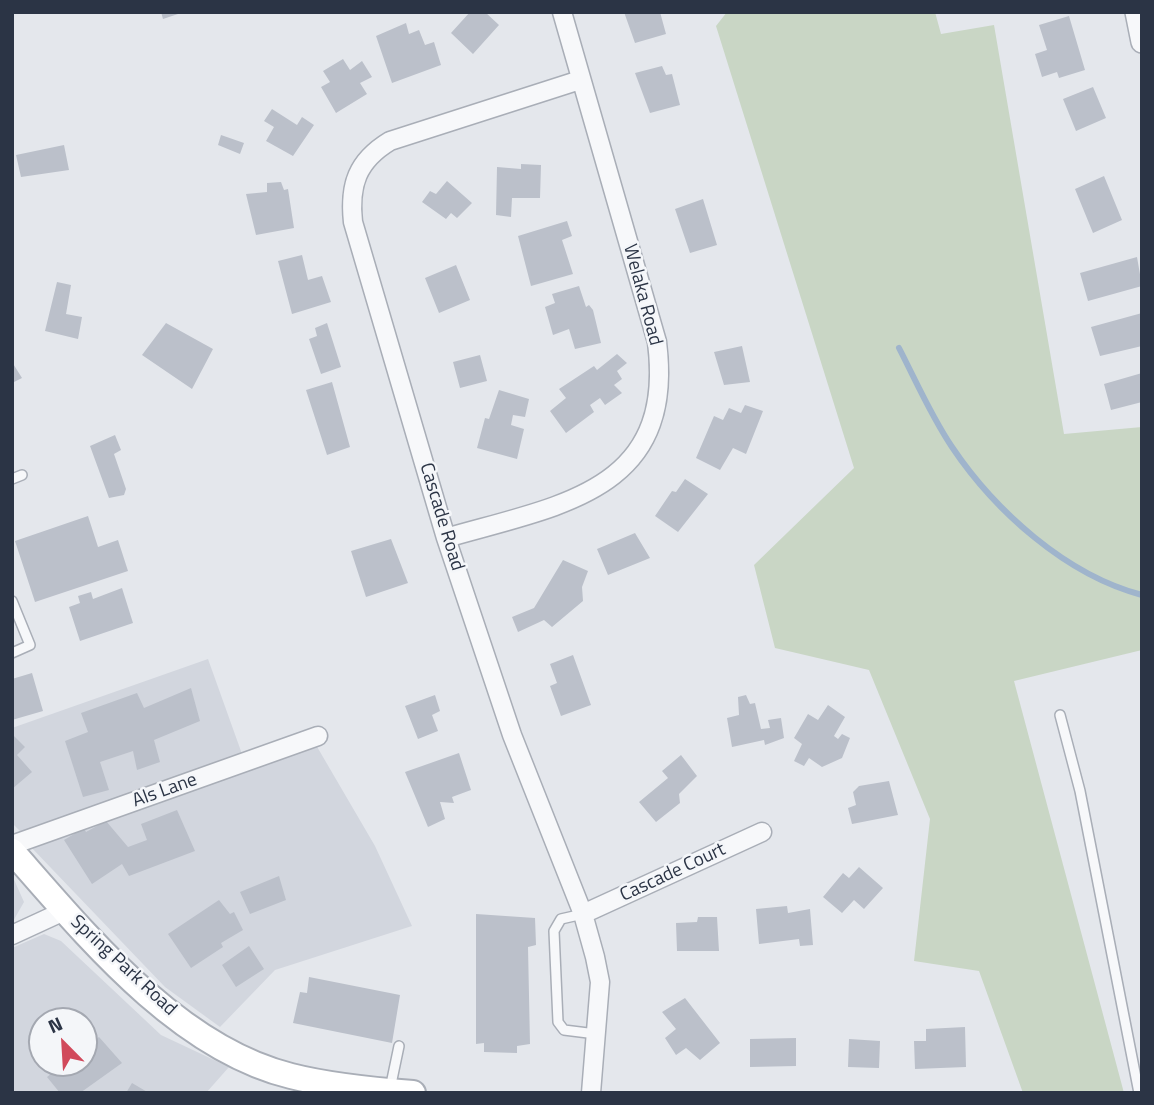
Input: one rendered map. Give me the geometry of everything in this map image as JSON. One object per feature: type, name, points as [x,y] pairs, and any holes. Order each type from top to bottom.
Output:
[{"type":"main road","name":"Spring Park Road","points":[[12,850],[64,911],[169,1013],[212,1041],[290,1076],[402,1092]]},
{"type":"street","name":"Welaka Road","points":[[446,538],[570,502],[606,483],[633,456],[653,424],[660,395],[657,342],[562,12]]},
{"type":"street","points":[[1136,12],[1142,42]]},
{"type":"street","name":"Cascade Road","points":[[580,80],[390,141],[374,151],[360,165],[352,185],[353,222],[446,538],[531,787],[583,914],[600,982],[592,1093]]},
{"type":"street","name":"Als Lane","points":[[12,845],[318,736]]},
{"type":"street","name":"Cascade Court","points":[[583,914],[762,832]]},
{"type":"street","points":[[12,935],[64,911]]},
{"type":"lane","points":[[12,601],[30,645],[12,653]]},
{"type":"lane","points":[[1060,715],[1080,791],[1139,1093]]},
{"type":"lane","points":[[583,914],[561,919],[554,931],[558,1022],[564,1030],[596,1034]]},
{"type":"lane","points":[[399,1046],[402,1092]]},
{"type":"shaded area","points":[[208,659],[242,754],[23,834],[12,823],[12,728]]},
{"type":"shaded area","points":[[316,745],[375,846],[412,926],[275,970],[220,1027],[165,987],[29,845]]},
{"type":"shaded area","points":[[12,875],[24,902],[12,923]]},
{"type":"shaded area","points":[[44,934],[61,941],[161,1035],[229,1067],[206,1093],[12,1093],[12,948]]},
{"type":"green space","points":[[727,12],[935,12],[941,34],[994,25],[1064,434],[1142,427],[1142,650],[1014,681],[1124,1093],[1023,1093],[979,971],[914,961],[930,819],[869,670],[775,648],[754,565],[854,468],[716,26]]},
{"type":"building","points":[[161,12],[181,12],[181,13],[163,19]]},
{"type":"building","points":[[470,12],[485,12],[499,25],[473,54],[451,33]]},
{"type":"building","points":[[624,12],[660,12],[666,34],[635,43]]},
{"type":"building","points":[[1069,16],[1085,70],[1059,78],[1057,72],[1042,77],[1035,54],[1047,50],[1039,25]]},
{"type":"building","points":[[406,23],[409,34],[419,30],[425,45],[434,42],[441,65],[392,83],[376,36]]},
{"type":"building","points":[[343,59],[350,70],[362,61],[372,77],[360,83],[367,94],[336,113],[321,87],[330,82],[323,71]]},
{"type":"building","points":[[662,66],[666,75],[672,74],[680,105],[650,113],[635,73]]},
{"type":"building","points":[[1093,87],[1106,118],[1076,131],[1063,99]]},
{"type":"building","points":[[272,109],[297,125],[302,117],[314,125],[293,156],[266,141],[274,127],[264,121]]},
{"type":"building","points":[[221,135],[244,143],[240,154],[218,145]]},
{"type":"building","points":[[64,145],[69,170],[21,177],[16,155]]},
{"type":"building","points":[[521,164],[541,165],[540,198],[512,198],[511,217],[496,215],[497,167],[521,169]]},
{"type":"building","points":[[1104,176],[1122,220],[1093,233],[1075,189]]},
{"type":"building","points":[[447,181],[472,203],[457,218],[451,213],[446,219],[422,202],[430,191],[436,194]]},
{"type":"building","points":[[281,182],[284,190],[288,189],[294,228],[256,235],[246,194],[267,192],[267,183]]},
{"type":"building","points":[[703,199],[717,245],[690,253],[675,209]]},
{"type":"building","points":[[567,221],[572,236],[562,240],[573,274],[531,286],[518,236]]},
{"type":"building","points":[[302,255],[308,280],[322,276],[331,302],[292,314],[278,261]]},
{"type":"building","points":[[1137,257],[1142,286],[1088,301],[1080,273]]},
{"type":"building","points":[[456,265],[470,300],[439,313],[425,278]]},
{"type":"building","points":[[57,282],[71,285],[66,314],[82,317],[78,339],[45,331]]},
{"type":"building","points":[[579,286],[586,307],[589,305],[593,310],[601,343],[575,349],[569,329],[553,335],[545,307],[555,303],[552,294]]},
{"type":"building","points":[[1142,313],[1142,346],[1100,356],[1091,327]]},
{"type":"building","points":[[166,323],[213,349],[192,389],[142,355]]},
{"type":"building","points":[[327,323],[341,367],[321,374],[309,339],[317,336],[315,328]]},
{"type":"building","points":[[742,346],[750,382],[724,385],[714,352]]},
{"type":"building","points":[[617,354],[627,363],[617,371],[622,379],[614,385],[622,393],[605,405],[600,398],[590,405],[594,412],[566,433],[550,411],[566,398],[559,389],[594,366],[597,370]]},
{"type":"building","points":[[480,355],[487,381],[460,388],[453,362]]},
{"type":"building","points":[[12,362],[22,378],[12,383]]},
{"type":"building","points":[[1142,373],[1142,402],[1111,410],[1104,384]]},
{"type":"building","points":[[332,382],[350,447],[327,455],[306,390]]},
{"type":"building","points":[[499,390],[529,399],[525,417],[513,415],[511,425],[524,429],[517,459],[477,448],[485,418],[489,419]]},
{"type":"building","points":[[745,405],[763,411],[746,454],[733,448],[720,470],[696,458],[714,416],[723,420],[729,408],[741,413]]},
{"type":"building","points":[[115,435],[121,450],[114,454],[126,489],[124,495],[109,498],[90,446]]},
{"type":"building","points":[[685,479],[708,494],[678,532],[655,516],[672,491],[676,492]]},
{"type":"building","points":[[88,516],[98,547],[118,540],[128,571],[35,602],[15,541]]},
{"type":"building","points":[[635,533],[650,558],[608,575],[597,549]]},
{"type":"building","points":[[391,539],[408,583],[366,597],[351,551]]},
{"type":"building","points":[[563,560],[588,571],[582,587],[583,601],[552,627],[544,620],[518,632],[512,617],[534,608]]},
{"type":"building","points":[[122,588],[133,623],[80,641],[69,607],[80,603],[78,596],[91,592],[93,599]]},
{"type":"building","points":[[573,655],[591,705],[561,716],[550,686],[557,683],[550,664]]},
{"type":"building","points":[[32,673],[43,711],[12,720],[12,679]]},
{"type":"building","points":[[191,688],[200,721],[154,740],[160,762],[137,770],[133,751],[100,762],[109,790],[83,797],[65,741],[88,732],[81,713],[137,693],[144,708]]},
{"type":"building","points":[[435,695],[440,711],[432,715],[438,731],[418,739],[405,706]]},
{"type":"building","points":[[746,695],[750,704],[755,703],[761,729],[770,728],[768,720],[781,718],[784,738],[765,745],[764,740],[732,747],[727,718],[739,715],[738,697]]},
{"type":"building","points":[[828,705],[845,717],[834,736],[838,739],[842,734],[850,738],[842,758],[822,767],[809,758],[804,766],[794,761],[802,744],[794,738],[808,714],[818,720]]},
{"type":"building","points":[[12,734],[25,747],[17,755],[32,772],[12,789]]},
{"type":"building","points":[[459,753],[471,790],[452,797],[454,803],[440,802],[445,819],[428,827],[405,772]]},
{"type":"building","points":[[681,755],[697,776],[679,794],[680,803],[656,822],[639,802],[668,778],[662,771]]},
{"type":"building","points":[[889,781],[898,815],[852,824],[848,808],[856,805],[853,792],[859,786]]},
{"type":"building","points":[[177,810],[195,851],[129,876],[122,864],[92,884],[64,840],[84,828],[86,832],[106,821],[128,847],[147,840],[141,824]]},
{"type":"building","points":[[859,867],[883,888],[864,909],[854,900],[842,913],[823,897],[843,873],[849,878]]},
{"type":"building","points":[[279,876],[286,900],[250,914],[240,892]]},
{"type":"building","points":[[219,900],[230,914],[234,912],[243,930],[221,943],[223,947],[191,968],[168,934]]},
{"type":"building","points":[[787,906],[788,913],[810,909],[813,945],[800,946],[799,939],[759,944],[756,909]]},
{"type":"building","points":[[476,914],[535,918],[536,945],[528,947],[530,1044],[517,1046],[517,1053],[484,1052],[484,1043],[476,1044]]},
{"type":"building","points":[[698,917],[717,917],[719,951],[677,951],[676,923],[697,922]]},
{"type":"building","points":[[249,946],[264,969],[236,987],[222,965]]},
{"type":"building","points":[[309,977],[400,995],[392,1043],[293,1023],[300,992],[307,993]]},
{"type":"building","points":[[685,998],[720,1043],[700,1060],[686,1048],[676,1055],[665,1038],[676,1029],[662,1012]]},
{"type":"building","points":[[965,1027],[966,1067],[915,1069],[914,1041],[926,1041],[926,1029]]},
{"type":"building","points":[[98,1038],[122,1063],[80,1093],[60,1093],[47,1077],[98,1077]]},
{"type":"building","points":[[796,1038],[796,1066],[750,1067],[750,1039]]},
{"type":"building","points":[[849,1039],[880,1041],[879,1068],[848,1067]]},
{"type":"building","points":[[132,1083],[149,1093],[126,1093]]},
{"type":"waterway","points":[[899,348],[930,411],[952,447],[969,471],[1011,517],[1035,538],[1086,572],[1114,586],[1142,595]]}]
